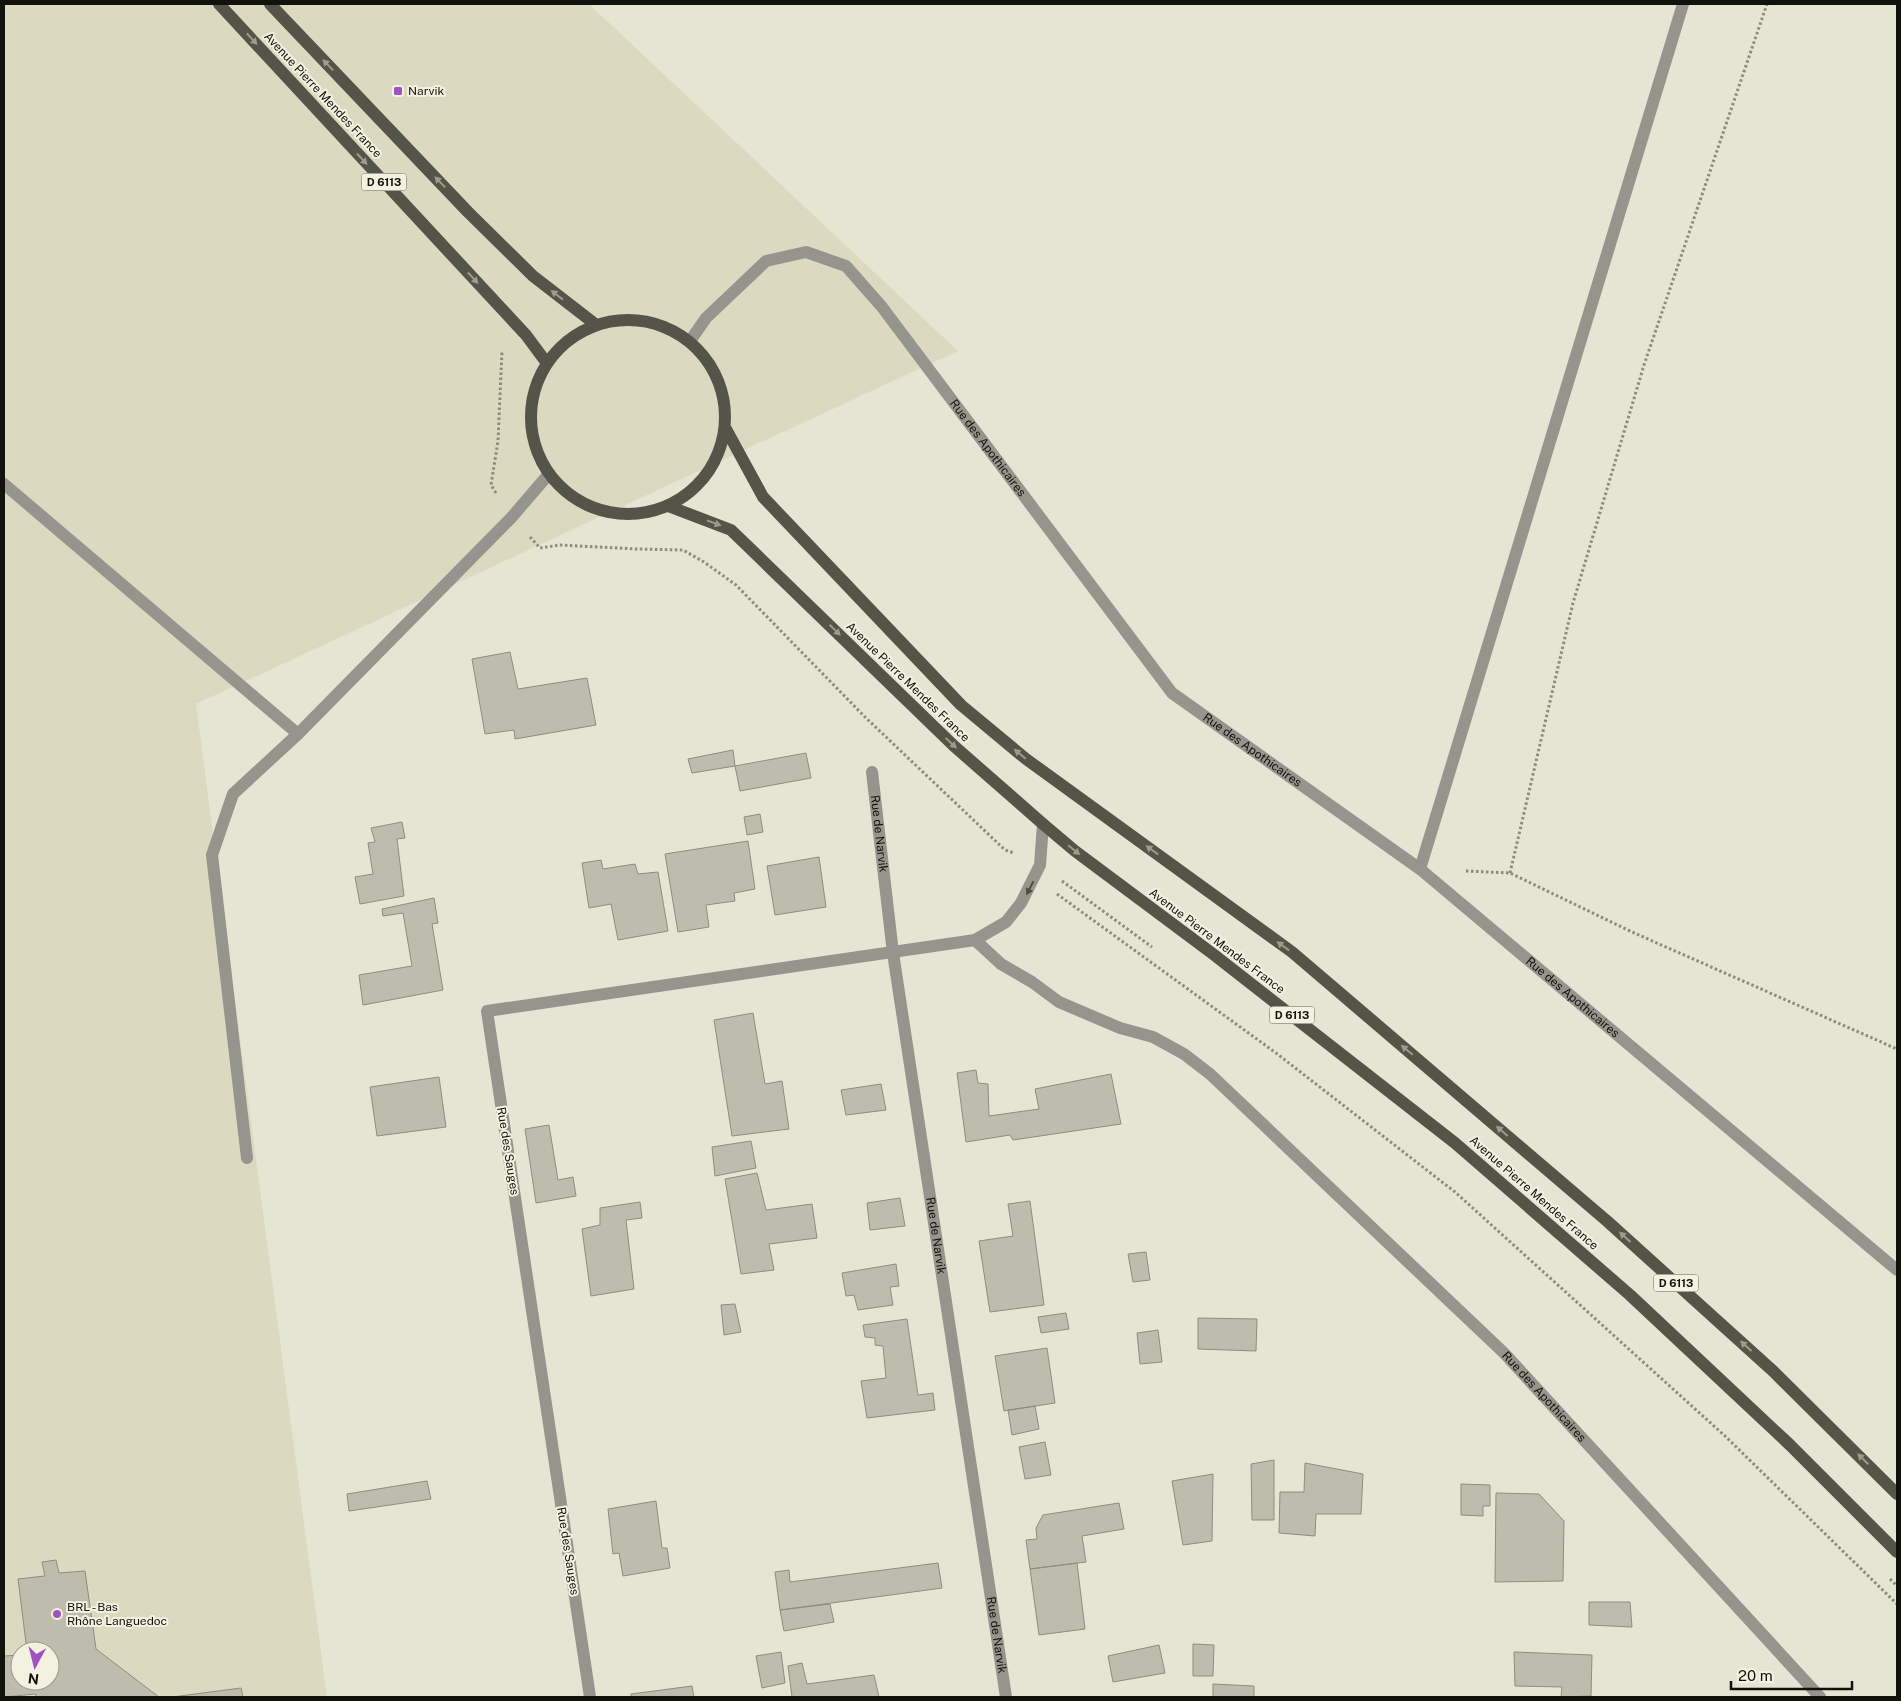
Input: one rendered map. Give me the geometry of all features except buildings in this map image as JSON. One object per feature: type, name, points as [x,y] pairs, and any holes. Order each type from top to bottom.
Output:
[{"type":"main road","name":"Avenue Pierre Mendes France","points":[[219,4],[526,335],[546,362]]},
{"type":"main road","name":"Avenue Pierre Mendes France","points":[[270,4],[468,212],[532,276],[595,324]]},
{"type":"main road","points":[[628,319],[661,324],[690,341],[712,366],[724,397],[726,429],[716,461],[696,488],[668,506],[636,515],[603,512],[572,498],[548,475],[534,449],[529,419],[533,389],[546,362],[566,340],[595,324],[628,319]]},
{"type":"main road","name":"Avenue Pierre Mendes France","points":[[726,429],[763,497],[961,705],[1026,759],[1292,952],[1607,1221],[1773,1371],[1897,1494]]},
{"type":"main road","name":"Avenue Pierre Mendes France","points":[[668,506],[731,530],[954,746],[1043,824],[1455,1143],[1630,1295],[1790,1445],[1897,1552]]},
{"type":"street","points":[[1420,869],[1683,4]]},
{"type":"street","name":"Rue des Apothicaires","points":[[690,341],[706,318],[766,261],[806,252],[846,266],[882,307],[1172,693],[1420,869],[1897,1270]]},
{"type":"street","points":[[247,1158],[212,855],[233,794],[298,734],[511,518],[548,475]]},
{"type":"street","points":[[4,484],[298,734]]},
{"type":"street","name":"Rue de Narvik","points":[[872,772],[893,953],[1006,1697]]},
{"type":"street","points":[[893,953],[975,940],[1006,922],[1021,903],[1040,865],[1043,824]]},
{"type":"street","name":"Rue des Apothicaires","points":[[975,940],[1001,964],[1032,982],[1059,1002],[1120,1028],[1153,1037],[1184,1054],[1210,1074],[1504,1353],[1820,1697]]},
{"type":"street","name":"Rue des Sauges","points":[[590,1697],[486,1011],[893,953]]},
{"type":"path","points":[[1510,873],[1573,603],[1584,564],[1644,365],[1767,4]]},
{"type":"path","points":[[502,350],[498,442],[491,485],[511,518],[540,548],[560,545],[683,550],[704,562],[736,585],[866,717],[1005,850]]},
{"type":"path","points":[[1040,865],[1153,947]]},
{"type":"path","points":[[1420,869],[1510,873],[1632,932],[1897,1049]]},
{"type":"path","points":[[1051,890],[1276,1053],[1455,1192],[1725,1436],[1897,1604]]},
{"type":"shaded area","points":[[4,4],[589,4],[958,351],[196,704],[327,1697],[4,1697]]},
{"type":"place","name":"Narvik","points":[[398,91]]},
{"type":"place","name":"BRL - Bas Rhône Languedoc","points":[[57,1614]]}]
